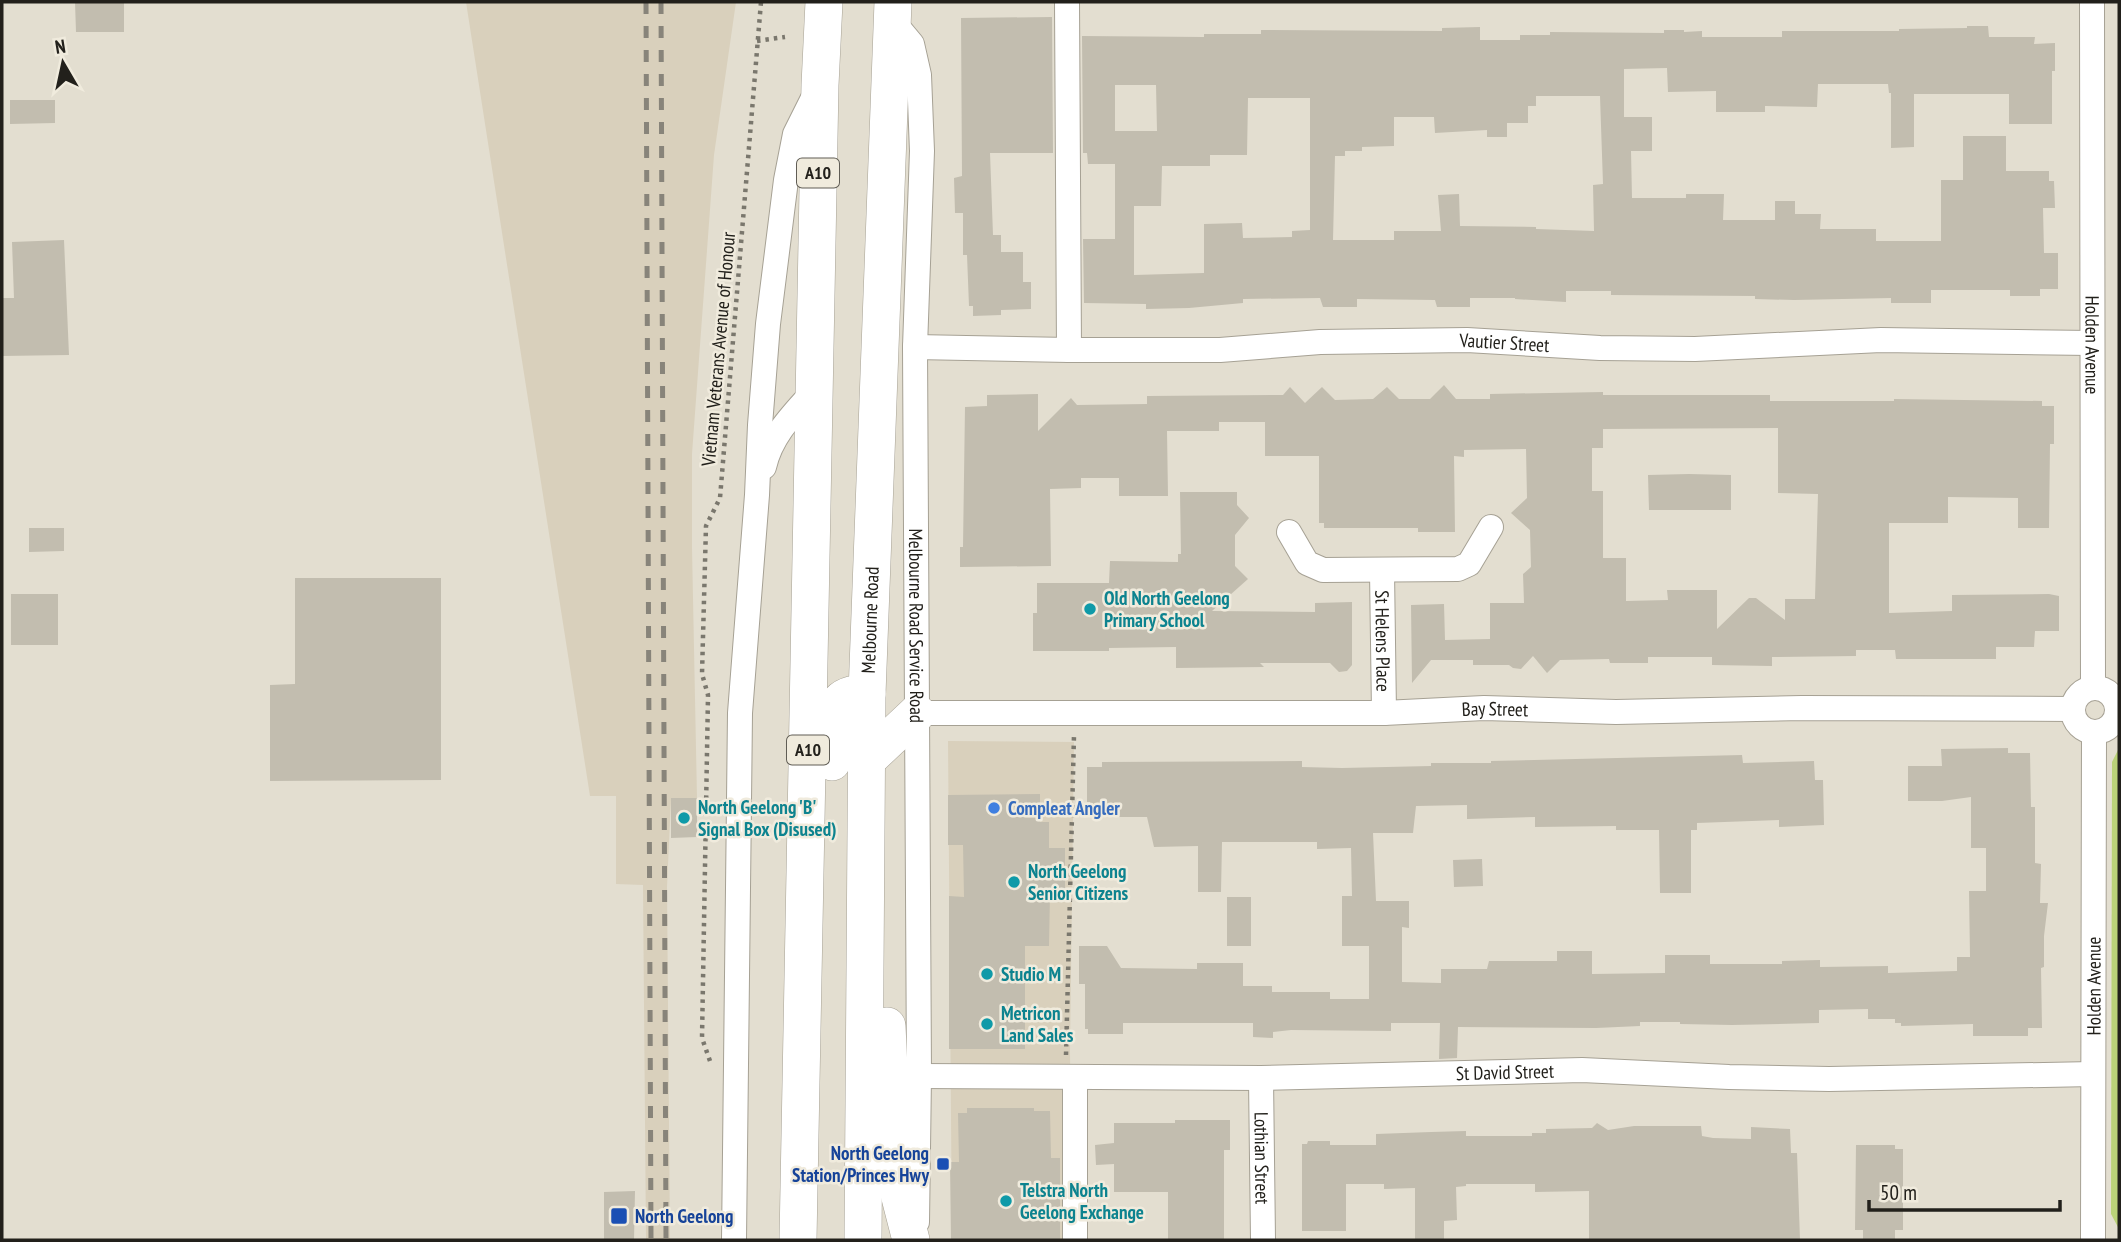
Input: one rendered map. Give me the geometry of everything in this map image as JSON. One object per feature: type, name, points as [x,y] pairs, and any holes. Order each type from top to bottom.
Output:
[{"type":"highway","name":"A10","points":[[798,1240],[813,392],[824,2]]},
{"type":"highway","name":"Melbourne Road","points":[[863,1240],[867,694],[892,11]]},
{"type":"highway","points":[[804,952],[828,874],[835,710],[837,702],[845,695],[867,694]]},
{"type":"highway","points":[[866,761],[917,713]]},
{"type":"highway","points":[[866,816],[888,1032],[894,1174],[911,1240]]},
{"type":"street","points":[[1067,2],[1069,350]]},
{"type":"street","name":"Holden Avenue","points":[[2092,2],[2093,688]]},
{"type":"street","name":"Melbourne Road Service Road","points":[[892,11],[912,44],[919,75],[922,151],[915,347],[919,1076],[917,1240]]},
{"type":"street","points":[[734,1240],[740,713],[760,425],[767,338],[786,180],[795,134],[820,85]]},
{"type":"street","name":"Vautier Street","points":[[915,347],[1220,349],[1320,342],[1440,341],[1668,349],[1745,348],[1881,340],[2091,342]]},
{"type":"street","points":[[757,495],[773,440],[813,392]]},
{"type":"street","name":"St Helens Place","points":[[1289,532],[1307,563],[1323,570],[1458,569],[1469,564],[1491,527]]},
{"type":"street","name":"St Helens Place","points":[[1382,570],[1384,713]]},
{"type":"street","points":[[2093,688],[2107,691],[2118,709],[2108,729],[2094,733],[2078,725],[2073,709],[2079,695],[2093,688]]},
{"type":"street","name":"Bay Street","points":[[917,713],[1384,713],[1483,708],[1616,712],[1802,708],[2073,709]]},
{"type":"street","name":"Holden Avenue","points":[[2093,1240],[2094,733]]},
{"type":"street","name":"St David Street","points":[[919,1076],[1261,1078],[1582,1070],[1829,1079],[2093,1074]]},
{"type":"street","points":[[1070,1077],[1075,1240]]},
{"type":"street","name":"Lothian Street","points":[[1261,1078],[1263,1240]]},
{"type":"path","name":"Vietnam Veterans Avenue of Honour","points":[[713,1069],[702,1038],[708,695],[702,674],[706,526],[720,498],[761,2]]},
{"type":"path","points":[[757,41],[785,37]]},
{"type":"path","points":[[1070,1077],[1075,714]]},
{"type":"shaded area","points":[[466,2],[736,2],[714,155],[692,454],[697,798],[671,799],[667,887],[670,1240],[646,1240],[643,885],[616,884],[616,796],[590,796]]},
{"type":"shaded area","points":[[948,741],[1074,742],[1070,1051],[1072,1240],[952,1240]]},
{"type":"green space","points":[[2119,748],[2119,1229],[2111,1214],[2112,762]]},
{"type":"building","points":[[75,2],[124,2],[124,32],[76,32]]},
{"type":"building","points":[[1052,17],[1053,153],[990,153],[993,235],[1001,235],[1001,252],[1023,252],[1023,282],[1031,282],[1031,309],[1001,310],[1001,315],[973,316],[973,306],[969,306],[967,255],[963,255],[963,213],[955,213],[954,178],[962,176],[961,18]]},
{"type":"building","points":[[1988,26],[1989,37],[2035,37],[2034,44],[2055,43],[2052,124],[2009,124],[2009,94],[1914,94],[1914,147],[1891,148],[1891,93],[1888,84],[1818,84],[1817,107],[1765,106],[1765,112],[1716,112],[1716,91],[1668,92],[1667,68],[1624,69],[1624,117],[1652,117],[1652,151],[1631,151],[1632,198],[1686,198],[1686,194],[1724,194],[1723,220],[1775,220],[1775,201],[1795,201],[1795,214],[1821,214],[1820,229],[1876,229],[1876,241],[1941,241],[1941,180],[1963,180],[1963,136],[2006,136],[2006,171],[2049,171],[2049,181],[2054,181],[2055,208],[2043,208],[2044,253],[2058,253],[2058,289],[2040,289],[2040,296],[2010,296],[2010,290],[1931,290],[1931,303],[1891,303],[1891,298],[1794,300],[1755,299],[1755,296],[1611,295],[1611,291],[1566,291],[1566,302],[1470,298],[1470,307],[1437,307],[1435,300],[1357,299],[1357,307],[1323,307],[1320,298],[1243,299],[1243,303],[1146,309],[1146,304],[1084,303],[1083,239],[1115,239],[1115,164],[1088,164],[1087,153],[1083,153],[1082,36],[1204,37],[1204,34],[1261,34],[1261,30],[1442,31],[1442,28],[1480,27],[1480,40],[1520,40],[1520,35],[1550,35],[1550,32],[1664,33],[1664,30],[1684,30],[1702,31],[1702,37],[1782,37],[1782,31]],"holes":[[[1115,85],[1156,85],[1157,131],[1115,131]],[[1536,96],[1600,96],[1603,184],[1593,185],[1594,231],[1460,226],[1459,194],[1438,195],[1441,231],[1394,231],[1394,240],[1333,240],[1335,156],[1345,156],[1345,151],[1362,151],[1362,147],[1394,146],[1394,117],[1434,117],[1435,133],[1487,130],[1487,137],[1507,137],[1507,123],[1528,123],[1528,106],[1536,106]],[[1248,98],[1310,98],[1310,230],[1292,231],[1292,237],[1243,238],[1242,223],[1204,224],[1204,273],[1134,275],[1134,206],[1161,206],[1162,166],[1210,166],[1210,155],[1247,155]]]},
{"type":"building","points":[[10,100],[55,100],[55,123],[10,124]]},
{"type":"building","points":[[64,240],[69,355],[2,356],[2,298],[14,298],[12,242]]},
{"type":"building","points":[[1444,385],[1456,399],[1490,399],[1490,394],[1603,392],[1603,395],[1770,395],[1770,401],[2042,401],[2042,406],[2054,406],[2054,444],[2050,444],[2049,528],[2018,528],[2018,498],[1948,497],[1948,523],[1889,523],[1889,613],[1952,611],[1952,595],[2049,594],[2059,596],[2059,631],[2035,631],[2034,647],[1996,647],[1996,659],[1896,659],[1895,650],[1856,650],[1856,656],[1772,657],[1772,666],[1712,665],[1712,657],[1648,657],[1648,663],[1610,663],[1609,659],[1560,660],[1547,673],[1533,656],[1521,669],[1509,665],[1473,665],[1473,660],[1431,660],[1412,683],[1411,605],[1444,604],[1445,640],[1490,639],[1490,603],[1524,603],[1523,574],[1531,567],[1530,530],[1511,513],[1527,498],[1526,449],[1464,450],[1464,457],[1454,456],[1455,532],[1418,532],[1418,528],[1324,528],[1324,523],[1319,523],[1319,456],[1265,456],[1265,422],[1219,422],[1219,431],[1167,431],[1168,496],[1119,496],[1119,478],[1081,478],[1081,488],[1050,489],[1051,566],[960,567],[960,547],[963,547],[965,407],[987,406],[987,395],[1038,394],[1038,431],[1071,398],[1077,405],[1147,404],[1147,396],[1283,395],[1290,387],[1305,403],[1322,387],[1335,400],[1373,399],[1387,387],[1399,399],[1430,399]],"holes":[[[1778,428],[1778,493],[1818,494],[1815,599],[1785,599],[1785,620],[1756,598],[1749,598],[1717,629],[1717,590],[1667,590],[1668,600],[1626,601],[1626,558],[1603,558],[1603,491],[1592,491],[1592,448],[1603,448],[1603,429]]]},
{"type":"building","points":[[1648,475],[1731,475],[1731,510],[1649,510]]},
{"type":"building","points":[[1180,492],[1237,492],[1237,505],[1249,518],[1235,535],[1235,566],[1248,579],[1212,611],[1315,612],[1315,603],[1352,602],[1352,665],[1347,671],[1339,672],[1330,663],[1260,663],[1264,667],[1176,668],[1176,647],[1109,648],[1109,651],[1033,651],[1033,613],[1037,613],[1037,583],[1109,583],[1110,561],[1178,562],[1178,554],[1181,554]]},
{"type":"building","points":[[29,528],[64,528],[64,551],[29,552]]},
{"type":"building","points":[[295,578],[441,578],[441,780],[270,781],[270,685],[295,684]]},
{"type":"building","points":[[11,594],[58,594],[58,645],[11,645]]},
{"type":"building","points":[[2008,748],[2008,753],[2030,753],[2031,807],[2035,807],[2035,863],[2041,864],[2040,903],[2048,903],[2044,967],[2041,968],[2042,1028],[2028,1028],[2028,1036],[1973,1036],[1973,1024],[1901,1026],[1901,1023],[1895,1023],[1895,1019],[1868,1019],[1868,1009],[1819,1010],[1819,1023],[1732,1025],[1640,1022],[1640,1026],[1596,1028],[1458,1027],[1457,1058],[1439,1059],[1440,1023],[1391,1023],[1391,1031],[1291,1030],[1273,1032],[1273,1038],[1253,1037],[1253,1023],[1123,1023],[1123,1034],[1088,1034],[1088,1029],[1085,1029],[1085,984],[1079,984],[1079,946],[1107,946],[1121,968],[1197,969],[1197,963],[1243,963],[1243,986],[1272,986],[1272,992],[1330,992],[1330,999],[1369,999],[1369,946],[1342,946],[1342,896],[1352,896],[1351,848],[1317,849],[1317,842],[1222,842],[1221,892],[1198,892],[1198,846],[1154,847],[1147,817],[1090,817],[1087,767],[1102,767],[1102,762],[1302,761],[1302,767],[1342,768],[1431,766],[1431,763],[1491,761],[1742,755],[1743,763],[1814,761],[1815,780],[1823,780],[1824,825],[1779,827],[1779,820],[1697,823],[1697,830],[1691,830],[1691,893],[1660,893],[1659,830],[1616,830],[1616,826],[1535,827],[1535,817],[1467,819],[1467,805],[1416,806],[1413,833],[1373,833],[1376,901],[1409,901],[1409,928],[1402,927],[1402,982],[1441,983],[1441,969],[1487,969],[1489,961],[1557,961],[1557,951],[1592,951],[1592,974],[1665,973],[1665,955],[1710,955],[1710,964],[1782,964],[1782,961],[1820,960],[1820,967],[1888,966],[1888,973],[1957,971],[1957,957],[1970,957],[1969,891],[1986,891],[1986,848],[1971,848],[1971,797],[1942,801],[1908,801],[1908,766],[1942,766],[1941,749]]},
{"type":"building","points":[[1040,794],[1040,822],[1049,822],[1049,848],[1065,848],[1065,893],[1050,894],[1049,946],[1025,946],[1025,1049],[949,1049],[949,896],[964,897],[963,845],[948,845],[948,795]]},
{"type":"building","name":"North Geelong 'B' Signal Box (Disused)","points":[[671,798],[697,798],[697,837],[671,838]]},
{"type":"building","points":[[1482,859],[1483,886],[1454,887],[1453,860]]},
{"type":"building","points":[[1227,897],[1251,897],[1251,946],[1227,946]]},
{"type":"building","name":"Telstra North Geelong Exchange","points":[[967,1108],[1034,1108],[1034,1111],[1050,1111],[1051,1158],[1060,1158],[1060,1240],[951,1240],[950,1162],[959,1162],[958,1113],[967,1113]]},
{"type":"building","points":[[1175,1120],[1230,1120],[1230,1150],[1224,1150],[1224,1240],[1168,1240],[1168,1192],[1114,1192],[1114,1164],[1096,1165],[1095,1145],[1114,1143],[1114,1123],[1175,1123]]},
{"type":"building","points":[[1597,1123],[1608,1130],[1634,1126],[1701,1126],[1702,1136],[1713,1138],[1751,1139],[1751,1127],[1790,1129],[1791,1153],[1797,1153],[1800,1240],[1589,1240],[1589,1191],[1535,1192],[1535,1184],[1466,1184],[1456,1187],[1457,1220],[1444,1221],[1444,1240],[1415,1240],[1415,1188],[1384,1189],[1384,1184],[1346,1184],[1346,1231],[1302,1231],[1302,1144],[1307,1144],[1308,1141],[1330,1141],[1330,1145],[1376,1145],[1376,1134],[1466,1131],[1466,1136],[1532,1136],[1532,1133],[1546,1133],[1546,1129],[1592,1128]]},
{"type":"building","points":[[1856,1145],[1895,1145],[1895,1149],[1903,1149],[1903,1230],[1895,1230],[1895,1240],[1863,1240],[1863,1230],[1855,1230]]},
{"type":"building","name":"North Geelong","points":[[635,1191],[634,1240],[604,1240],[604,1192]]},
{"type":"railway","points":[[646,2],[651,1240]]},
{"type":"railway","points":[[661,2],[666,1240]]},
{"type":"place","name":"Old North Geelong Primary School","points":[[1090,609]]},
{"type":"place","name":"Compleat Angler","points":[[994,808]]},
{"type":"place","name":"North Geelong 'B' Signal Box (Disused)","points":[[684,818]]},
{"type":"place","name":"North Geelong Senior Citizens","points":[[1014,882]]},
{"type":"place","name":"Studio M","points":[[987,974]]},
{"type":"place","name":"Metricon Land Sales","points":[[987,1024]]},
{"type":"place","name":"North Geelong Station/Princes Hwy","points":[[943,1164]]},
{"type":"place","name":"Telstra North Geelong Exchange","points":[[1006,1201]]},
{"type":"place","name":"North Geelong","points":[[619,1216]]}]
